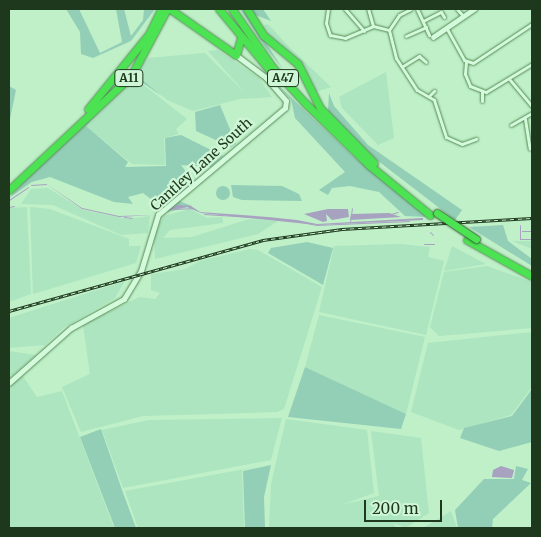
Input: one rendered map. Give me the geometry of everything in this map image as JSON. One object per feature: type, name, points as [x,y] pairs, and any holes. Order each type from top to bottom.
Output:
[{"type":"highway","name":"A11","points":[[9,186],[98,97],[153,28],[161,9]]},
{"type":"highway","name":"A11","points":[[9,190],[131,76],[168,9]]},
{"type":"highway","points":[[168,9],[236,55],[241,38]]},
{"type":"highway","name":"A47","points":[[219,9],[241,38],[342,140],[467,240],[532,276]]},
{"type":"highway","name":"A47","points":[[232,9],[273,68],[342,140]]},
{"type":"highway","name":"A47","points":[[246,9],[263,35],[298,64],[320,108],[372,161],[434,214],[532,271]]},
{"type":"street","points":[[328,9],[326,22],[330,35],[345,38],[373,26],[389,30]]},
{"type":"street","points":[[345,9],[364,31]]},
{"type":"street","points":[[368,9],[373,26]]},
{"type":"street","points":[[389,30],[406,10],[411,9]]},
{"type":"street","points":[[417,9],[431,36],[447,29],[474,9]]},
{"type":"street","points":[[457,9],[463,17]]},
{"type":"street","points":[[423,21],[440,10],[444,17]]},
{"type":"street","points":[[466,62],[482,60],[532,24]]},
{"type":"street","points":[[406,36],[426,27]]},
{"type":"street","points":[[447,29],[466,62],[468,82],[482,92]]},
{"type":"street","points":[[389,30],[402,66],[416,90],[430,95]]},
{"type":"street","name":"Cantley Lane South","points":[[11,381],[71,328],[129,294],[158,215],[165,208],[184,197],[237,144],[286,106],[266,78],[236,55]]},
{"type":"street","points":[[402,66],[419,56],[426,62]]},
{"type":"street","points":[[479,100],[482,92],[510,80],[532,64]]},
{"type":"street","points":[[510,80],[532,106]]},
{"type":"street","points":[[432,90],[430,95],[448,139],[462,144],[476,139]]},
{"type":"street","points":[[513,123],[525,119],[532,113]]},
{"type":"street","points":[[525,119],[528,148]]},
{"type":"green space","points":[[66,9],[79,9],[100,53],[122,42],[116,9],[124,9],[131,36],[143,20],[144,9],[155,9],[131,41],[93,58],[81,54],[80,32]]},
{"type":"green space","points":[[240,9],[244,9],[283,69],[265,47]]},
{"type":"green space","points":[[251,9],[263,9],[271,21],[253,14]]},
{"type":"green space","points":[[268,24],[331,87],[313,93],[262,26]]},
{"type":"green space","points":[[218,50],[259,78],[272,97],[240,99],[193,111],[167,100],[135,73],[148,58],[205,53],[246,94],[208,51]]},
{"type":"green space","points":[[261,69],[353,156],[427,217],[405,216],[379,192],[350,186],[332,188],[328,195],[319,190],[345,172],[295,118],[291,99]]},
{"type":"green space","points":[[133,72],[162,96],[131,75],[86,126],[128,162],[125,167],[166,166],[165,138],[181,135],[223,156],[211,167],[181,165],[195,184],[179,201],[192,206],[168,212],[143,193],[128,197],[133,204],[114,202],[50,177],[32,182],[9,198],[123,74]]},
{"type":"green space","points":[[386,72],[394,138],[378,145],[342,108],[339,97]]},
{"type":"green space","points":[[131,75],[187,119],[176,129],[179,134],[164,138],[165,165],[132,164],[86,126]]},
{"type":"green space","points":[[9,86],[16,90],[9,124]]},
{"type":"green space","points":[[329,93],[334,106],[368,145],[462,210],[455,220],[373,157],[328,111]]},
{"type":"green space","points":[[220,105],[236,144],[231,147],[196,131],[195,112]]},
{"type":"green space","points":[[231,185],[282,186],[299,194],[302,201],[242,200],[233,197]]},
{"type":"green space","points":[[220,186],[226,186],[230,193],[226,200],[220,200],[216,196],[216,190]]},
{"type":"green space","points":[[48,188],[83,210],[128,219],[150,216],[148,233],[121,235],[53,205],[21,204],[31,189]]},
{"type":"green space","points":[[27,207],[31,294],[9,302],[9,208]]},
{"type":"green space","points":[[30,207],[50,209],[129,239],[129,246],[141,246],[136,263],[33,294]]},
{"type":"green space","points":[[190,209],[207,218],[222,217],[223,223],[170,230],[163,238],[192,237],[249,219],[278,221],[258,234],[155,259],[154,234],[164,216]]},
{"type":"green space","points":[[503,225],[508,241],[532,259],[532,266],[469,227]]},
{"type":"green space","points":[[512,241],[532,241],[532,249]]},
{"type":"green space","points":[[307,242],[333,248],[323,285],[268,253],[271,248]]},
{"type":"green space","points":[[400,244],[430,247],[428,257],[444,261],[426,335],[319,312],[334,246]]},
{"type":"green space","points":[[452,246],[486,264],[444,271]]},
{"type":"green space","points":[[250,249],[258,250],[322,287],[284,409],[277,412],[143,416],[81,432],[62,387],[90,374],[83,325],[139,297],[155,299],[160,293],[151,290],[151,274],[186,269],[199,261]]},
{"type":"green space","points":[[487,266],[532,282],[532,328],[439,336],[430,327],[444,272]]},
{"type":"green space","points":[[125,281],[115,298],[63,328],[45,345],[9,348],[9,318]]},
{"type":"green space","points":[[319,315],[425,337],[406,414],[305,367]]},
{"type":"green space","points":[[532,332],[532,387],[511,415],[459,430],[411,412],[428,343]]},
{"type":"green space","points":[[9,351],[36,355],[9,379]]},
{"type":"green space","points":[[305,367],[406,414],[401,429],[288,417]]},
{"type":"green space","points":[[22,375],[37,397],[62,391],[114,528],[9,528],[9,387]]},
{"type":"green space","points":[[532,389],[532,442],[499,451],[460,438],[464,428],[512,416]]},
{"type":"green space","points":[[282,418],[271,460],[123,488],[102,430],[149,420]]},
{"type":"green space","points":[[286,419],[367,430],[374,493],[341,505],[379,496],[371,431],[421,438],[429,513],[406,528],[393,523],[397,528],[269,528],[271,484]]},
{"type":"green space","points":[[101,429],[136,528],[115,528],[80,437]]},
{"type":"green space","points":[[267,465],[242,470],[244,528],[138,528],[125,491]]},
{"type":"green space","points":[[271,465],[264,497],[265,528],[245,528],[243,471]]},
{"type":"green space","points":[[516,466],[528,469],[522,480],[531,483],[493,519],[492,528],[458,528],[455,510],[484,479],[514,479]]},
{"type":"green space","points":[[451,511],[457,528],[423,528]]},
{"type":"shaded area","points":[[45,183],[82,208],[119,216],[153,215],[119,217],[82,209]]},
{"type":"shaded area","points":[[178,205],[191,206],[200,212],[268,217],[317,224],[423,218],[423,220],[317,225],[201,213],[187,207],[164,211]]},
{"type":"shaded area","points":[[328,209],[348,209],[349,217],[332,220],[326,214],[327,221],[323,222],[304,214]]},
{"type":"shaded area","points":[[389,213],[401,217],[350,220],[351,214]]},
{"type":"shaded area","points":[[501,466],[514,470],[512,478],[492,477],[493,470]]},
{"type":"waterway","points":[[31,185],[46,184]]},
{"type":"waterway","points":[[9,200],[28,187]]},
{"type":"waterway","points":[[9,207],[14,206]]},
{"type":"waterway","points":[[169,209],[192,208]]},
{"type":"waterway","points":[[350,222],[352,208]]},
{"type":"waterway","points":[[391,214],[398,212]]},
{"type":"waterway","points":[[204,214],[267,218]]},
{"type":"waterway","points":[[124,217],[132,218]]},
{"type":"waterway","points":[[291,220],[316,225],[409,221]]},
{"type":"waterway","points":[[520,225],[520,239],[532,239]]},
{"type":"waterway","points":[[522,231],[532,231]]},
{"type":"waterway","points":[[430,232],[433,235]]},
{"type":"waterway","points":[[424,244],[434,244]]},
{"type":"railway","points":[[9,311],[263,240],[342,229],[532,218]]}]
